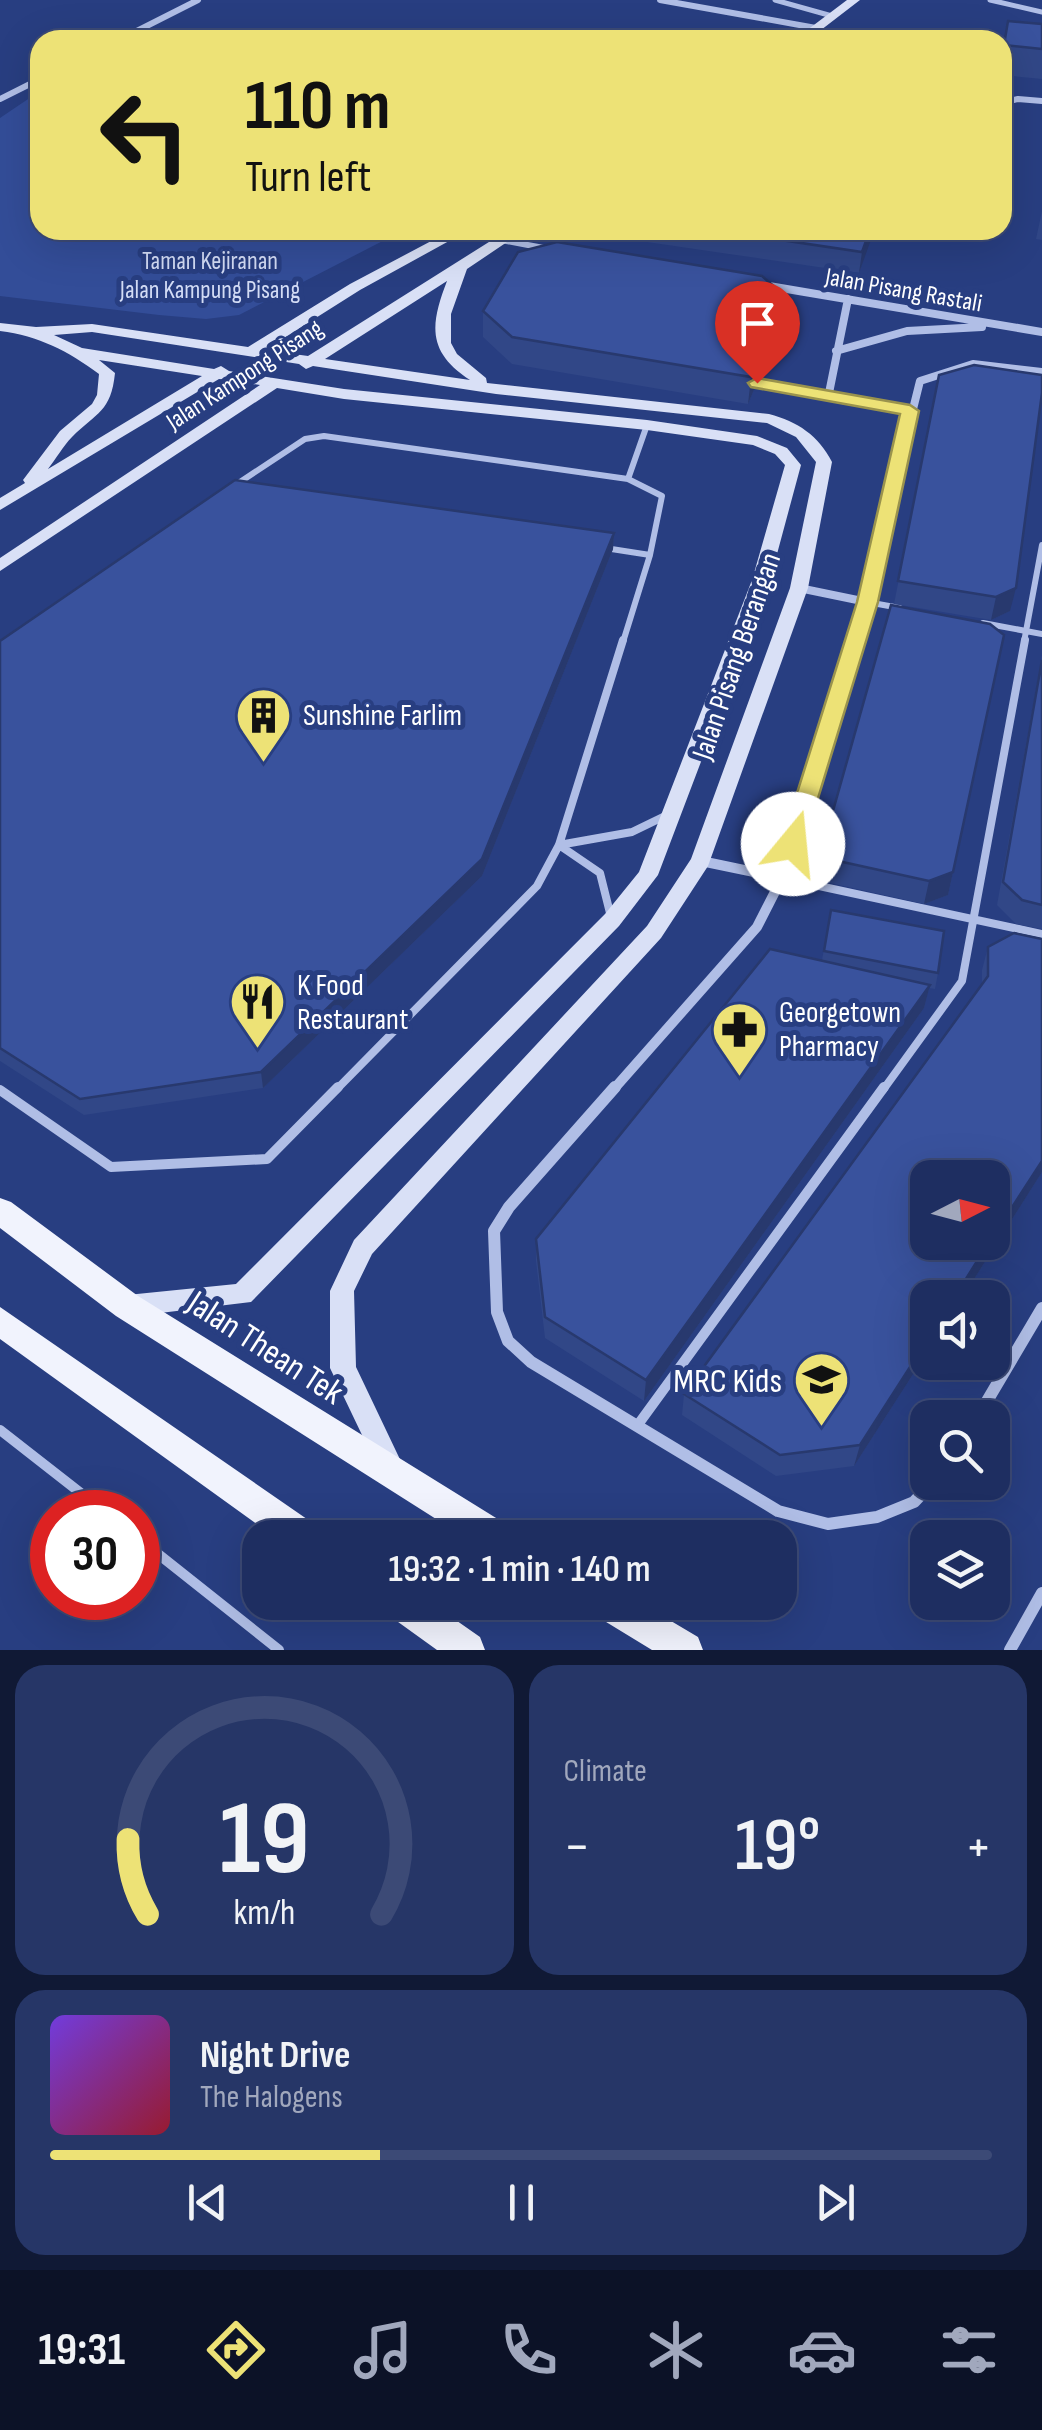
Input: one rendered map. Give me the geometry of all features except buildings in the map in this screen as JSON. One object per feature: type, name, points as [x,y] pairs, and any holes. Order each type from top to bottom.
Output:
[{"type":"main road","name":"Jalan Thean Tek","points":[[0,1212],[128,1306],[466,1520]]},
{"type":"main road","points":[[0,1322],[280,1520]]},
{"type":"main road","points":[[424,1620],[467,1650]]},
{"type":"main road","points":[[636,1620],[685,1650]]},
{"type":"street","points":[[139,30],[198,0]]},
{"type":"street","points":[[660,0],[816,28]]},
{"type":"street","points":[[813,30],[854,0]]},
{"type":"street","points":[[0,100],[30,84]]},
{"type":"street","points":[[1012,100],[1042,101]]},
{"type":"street","name":"Jalan Kampong Pisang","points":[[0,505],[356,287],[443,240]]},
{"type":"street","points":[[501,240],[558,250]]},
{"type":"street","name":"Jalan Kampong Pisang","points":[[0,566],[273,383],[501,240]]},
{"type":"street","points":[[463,261],[440,315],[443,340],[450,361],[496,389]]},
{"type":"street","name":"Jalan Pisang Rastali","points":[[751,283],[1042,332]]},
{"type":"street","points":[[848,299],[829,393],[842,400],[910,411]]},
{"type":"street","name":"Jalan Pisang Rastali","points":[[836,352],[907,332],[1006,326]]},
{"type":"street","name":"Jalan Pisang Berangan","points":[[0,327],[36,331],[92,328],[496,389],[769,419],[799,428],[817,446],[824,462],[799,588],[701,861],[654,932],[363,1246],[342,1292],[344,1368],[396,1477]]},
{"type":"street","name":"Jalan Pisang Berangan","points":[[36,331],[78,352],[273,383],[411,403],[647,425],[757,441],[781,451],[792,465],[761,580],[648,874],[612,920],[242,1294],[128,1306]]},
{"type":"street","points":[[24,490],[66,434],[98,407],[105,395],[107,373],[78,352]]},
{"type":"street","points":[[916,1500],[876,1517],[828,1524],[778,1511],[531,1362],[508,1341],[497,1312],[494,1231],[509,1207],[758,927],[782,878],[868,602],[920,380],[974,364],[1042,372]]},
{"type":"street","points":[[799,588],[868,602]]},
{"type":"street","points":[[701,861],[782,878]]},
{"type":"street","points":[[988,1400],[1042,1308]]},
{"type":"street","points":[[1010,1650],[1042,1593]]},
{"type":"lane","points":[[775,0],[832,16]]},
{"type":"lane","points":[[990,0],[1042,12]]},
{"type":"lane","points":[[757,383],[829,393]]},
{"type":"lane","points":[[628,479],[647,425]]},
{"type":"lane","points":[[0,1090],[111,1167],[267,1159],[536,886],[560,845],[650,555],[662,496],[628,479],[324,436],[304,440],[230,489],[250,492]]},
{"type":"lane","points":[[637,1426],[962,982],[1042,545]]},
{"type":"lane","points":[[593,546],[650,555]]},
{"type":"lane","points":[[868,602],[902,608]]},
{"type":"lane","points":[[973,622],[1042,634]]},
{"type":"lane","points":[[560,845],[632,832],[670,813]]},
{"type":"lane","points":[[560,845],[600,873],[612,920]]},
{"type":"lane","points":[[782,878],[1042,934]]},
{"type":"lane","points":[[0,1430],[77,1490]]},
{"type":"lane","points":[[160,1555],[279,1650]]},
{"type":"green space","name":"Taman Kejiranan Jalan Kampung Pisang","points":[[30,98],[30,240],[385,240],[239,315],[206,319],[0,296],[0,118]]},
{"type":"place","name":"Sunshine Farlim","points":[[264,764]]},
{"type":"place","name":"K Food Restaurant","points":[[258,1051]]},
{"type":"place","name":"Georgetown Pharmacy","points":[[740,1078]]},
{"type":"place","name":"MRC Kids","points":[[821,1429]]},
{"type":"route","points":[[757,383],[829,393],[842,400],[910,411],[868,602],[793,844]]}]
